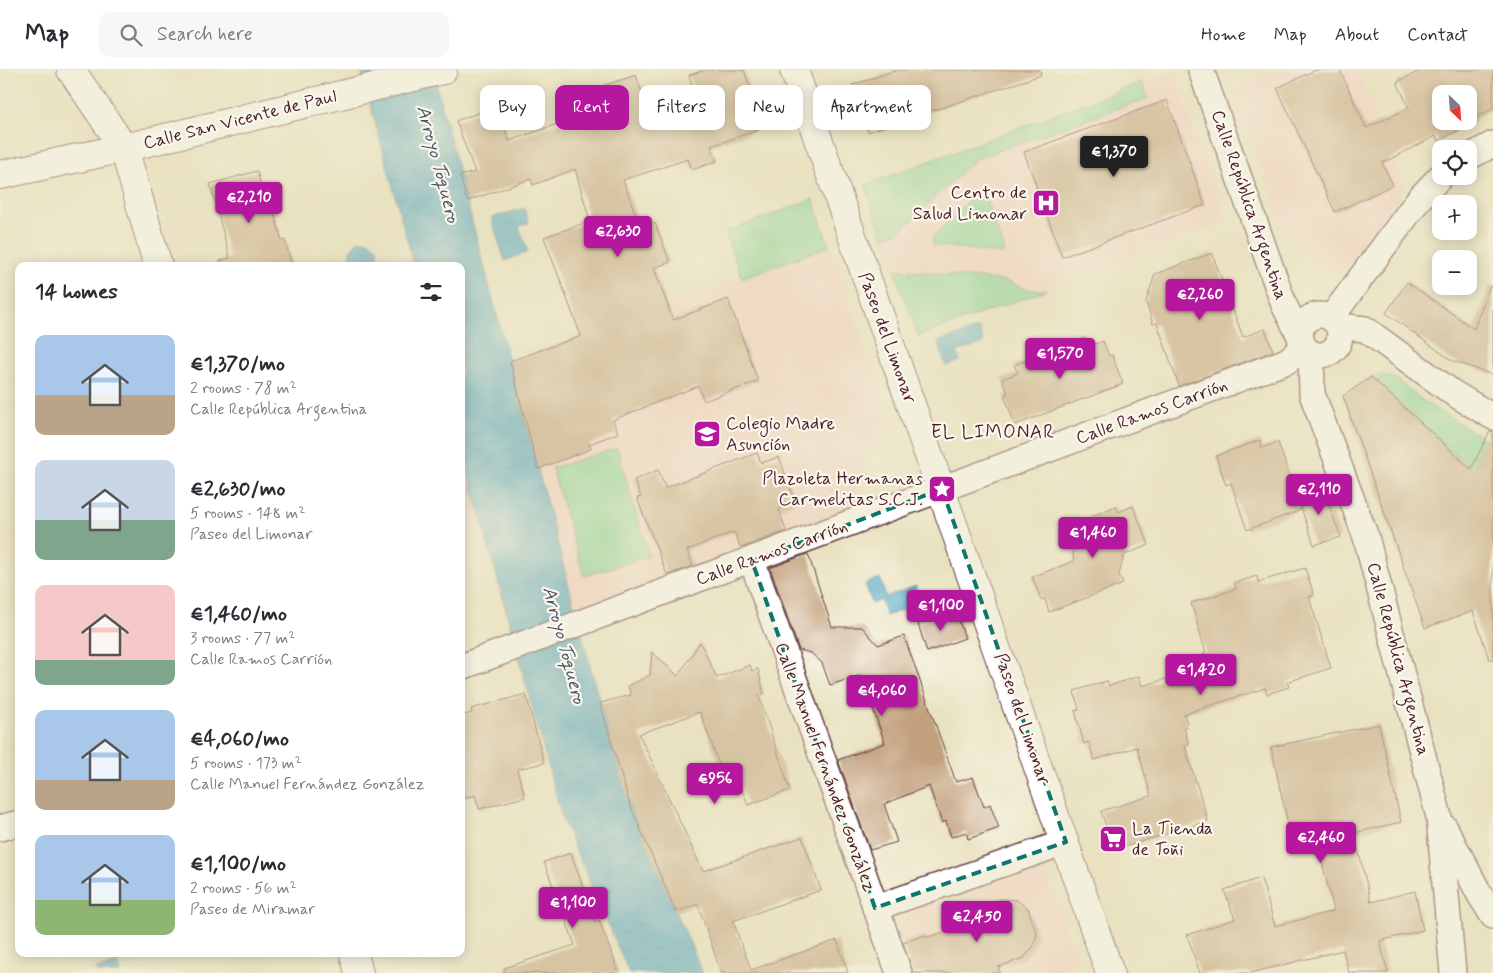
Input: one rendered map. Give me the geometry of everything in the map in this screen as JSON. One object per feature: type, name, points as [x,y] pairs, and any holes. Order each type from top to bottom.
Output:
[{"type":"main road","points":[[71,70],[124,148],[157,262]]},
{"type":"main road","name":"Calle San Vicente de Paul","points":[[0,176],[124,148],[443,70]]},
{"type":"main road","name":"Paseo del Limonar","points":[[794,70],[1066,842],[1110,973]]},
{"type":"main road","points":[[355,957],[360,973]]},
{"type":"street","name":"Calle República Argentina","points":[[1202,70],[1284,305],[1305,346],[1312,394],[1366,537],[1439,817],[1453,973]]},
{"type":"street","points":[[1477,153],[1493,144]]},
{"type":"street","points":[[1335,322],[1419,199],[1432,185]]},
{"type":"street","points":[[1305,346],[1327,354],[1334,350],[1339,343],[1341,334],[1335,322]]},
{"type":"street","points":[[1335,322],[1365,329],[1453,393],[1493,417]]},
{"type":"street","name":"Calle Ramos Carrión","points":[[465,666],[752,561],[1288,361],[1305,346]]},
{"type":"street","name":"Calle Manuel Fernández González","points":[[752,561],[899,973]]},
{"type":"street","points":[[1439,817],[1493,916]]},
{"type":"street","points":[[0,828],[15,824]]},
{"type":"street","points":[[875,908],[1066,842]]},
{"type":"highlighted area","points":[[942,489],[1066,842],[875,908],[752,561]]},
{"type":"shaded area","points":[[1280,70],[1356,70],[1405,186],[1347,267],[1330,271],[1286,239],[1235,90]]},
{"type":"shaded area","name":"Centro de Salud Limonar","points":[[1174,71],[1227,221],[918,336],[865,185]]},
{"type":"shaded area","name":"Colegio Madre Asunción","points":[[829,246],[892,426],[877,441],[866,460],[862,482],[863,504],[667,576],[634,587],[633,584],[620,589],[622,592],[579,608],[575,607],[510,361]]},
{"type":"shaded area","points":[[465,460],[485,537],[465,543]]},
{"type":"shaded area","points":[[1043,863],[1078,963],[1051,973],[911,973],[899,938],[906,911]]},
{"type":"shaded area","points":[[1281,950],[1288,973],[1211,973]]},
{"type":"green space","points":[[1142,82],[1148,98],[977,158],[900,231],[883,238],[865,185]]},
{"type":"green space","points":[[978,193],[985,198],[1004,248],[1003,254],[933,245],[933,237]]},
{"type":"green space","points":[[813,199],[829,246],[742,278],[725,232]]},
{"type":"green space","points":[[894,269],[1005,281],[1030,290],[1047,290],[918,336]]},
{"type":"green space","points":[[1383,375],[1393,377],[1426,403],[1485,439],[1470,468],[1371,377]]},
{"type":"green space","points":[[617,448],[649,556],[584,576],[552,468]]},
{"type":"water","name":"Arroyo Toquero","points":[[361,70],[432,70],[612,748],[630,805],[703,973],[629,973],[563,821],[465,460],[465,262],[413,262]]},
{"type":"water","points":[[524,208],[529,223],[519,226],[528,252],[505,261],[491,218]]},
{"type":"water","points":[[364,240],[376,246],[378,249],[377,262],[351,262],[350,250],[358,241]]},
{"type":"water","points":[[979,328],[984,343],[957,352],[960,361],[946,366],[938,342]]},
{"type":"water","points":[[880,578],[886,597],[916,586],[922,603],[886,616],[881,600],[872,604],[865,584]]},
{"type":"water","points":[[118,963],[121,973],[97,973],[96,969]]},
{"type":"building","points":[[705,70],[744,70],[749,85],[735,85],[735,130],[758,130],[711,146],[717,161],[692,170],[688,159],[623,180],[641,229],[655,223],[670,262],[654,268],[673,320],[728,299],[758,381],[704,401],[698,386],[613,420],[618,433],[589,444],[591,449],[538,469],[510,361],[581,336],[544,237],[590,221],[575,169],[533,185],[531,179],[467,201],[460,176],[475,172],[456,121],[480,112],[480,130],[505,130],[509,141],[545,130],[555,125],[555,130],[629,130],[629,85],[605,85],[636,75],[639,85],[639,130],[725,130],[725,85],[692,85],[689,75]]},
{"type":"building","points":[[897,70],[1040,70],[1041,75],[931,111],[931,85],[852,85]]},
{"type":"building","points":[[1316,70],[1340,70],[1366,128],[1409,108],[1397,82],[1422,70],[1493,70],[1493,109],[1478,116],[1478,85],[1432,85],[1432,130],[1459,130],[1440,140],[1438,140],[1436,136],[1382,163],[1393,185],[1335,212],[1277,88]]},
{"type":"building","points":[[1167,100],[1205,205],[1062,257],[1024,152]]},
{"type":"building","points":[[257,171],[265,200],[270,198],[282,241],[285,240],[291,262],[220,262],[230,258],[210,184]]},
{"type":"building","points":[[1212,253],[1243,337],[1265,329],[1273,351],[1179,386],[1157,323],[1153,324],[1146,302],[1155,274]]},
{"type":"building","points":[[1407,282],[1474,329],[1490,286],[1493,286],[1493,375],[1451,360],[1386,313]]},
{"type":"building","points":[[1085,338],[1088,347],[1103,341],[1109,356],[1112,355],[1123,384],[1015,425],[1004,395],[1008,394],[1002,379],[1018,373],[1014,365]]},
{"type":"building","points":[[1371,377],[1471,469],[1490,431],[1493,431],[1493,659],[1489,659],[1473,611],[1425,628],[1343,396]]},
{"type":"building","points":[[1260,440],[1262,448],[1278,442],[1301,510],[1247,530],[1231,483],[1226,485],[1216,456]]},
{"type":"building","points":[[757,453],[761,463],[779,457],[796,502],[779,509],[786,531],[741,548],[734,532],[687,550],[693,566],[667,575],[637,498],[641,497],[634,480],[658,470],[665,488]]},
{"type":"building","points":[[1322,487],[1341,537],[1314,545],[1297,496]]},
{"type":"building","points":[[1116,506],[1118,512],[1133,506],[1149,545],[1124,555],[1119,575],[1123,584],[1049,612],[1045,599],[1041,600],[1032,577],[1074,561],[1071,539],[1073,534],[1094,521],[1092,516]]},
{"type":"building","points":[[808,554],[832,627],[862,627],[878,645],[904,636],[956,782],[973,777],[984,807],[990,804],[999,828],[968,839],[966,832],[951,837],[946,821],[942,823],[929,786],[884,804],[897,842],[870,850],[838,760],[885,743],[861,675],[830,685],[822,663],[811,653],[799,650],[770,568]]},
{"type":"building","points":[[1305,568],[1314,595],[1309,597],[1331,668],[1287,682],[1289,687],[1267,694],[1265,688],[1184,714],[1188,726],[1184,728],[1189,744],[1185,746],[1208,821],[1114,850],[1101,811],[1151,796],[1137,747],[1094,760],[1089,742],[1084,744],[1075,711],[1079,709],[1074,691],[1107,681],[1109,686],[1139,676],[1142,686],[1207,667],[1203,654],[1206,653],[1191,603],[1236,589],[1234,583],[1257,576],[1258,582]]},
{"type":"building","points":[[956,612],[965,638],[927,652],[918,624]]},
{"type":"building","points":[[700,642],[717,678],[750,665],[752,671],[758,669],[764,694],[759,696],[790,790],[748,805],[739,781],[727,786],[700,712],[639,734],[703,871],[802,837],[821,890],[733,921],[751,970],[837,940],[848,973],[721,973],[698,904],[676,912],[630,805],[600,703],[631,695],[628,686],[650,675],[652,652],[678,676]]},
{"type":"building","points":[[526,694],[544,763],[517,769],[525,797],[479,809],[475,795],[465,798],[465,715],[472,713],[471,709]]},
{"type":"building","points":[[1379,724],[1401,822],[1354,833],[1371,902],[1415,891],[1423,930],[1380,941],[1388,973],[1349,973],[1343,950],[1250,973],[1200,973],[1187,935],[1235,919],[1224,890],[1261,878],[1275,926],[1334,911],[1317,842],[1293,847],[1271,747]]},
{"type":"building","points":[[571,853],[595,922],[599,920],[619,973],[505,973],[504,968],[575,945],[544,862]]},
{"type":"building","points":[[1002,899],[1016,900],[1028,908],[1037,934],[1033,947],[1024,958],[998,967],[1000,973],[913,973],[903,943],[925,935],[926,938],[986,918],[982,905]]},
{"type":"place","name":"Centro de Salud Limonar","points":[[1046,203]]},
{"type":"place","name":"Colegio Madre Asunción","points":[[707,434]]},
{"type":"place","name":"Plazoleta Hermanas Carmelitas S.C.J.","points":[[942,489]]},
{"type":"place","name":"La Tienda de Toñi","points":[[1113,839]]},
{"type":"district","name":"EL LIMONAR","points":[[993,432]]}]
